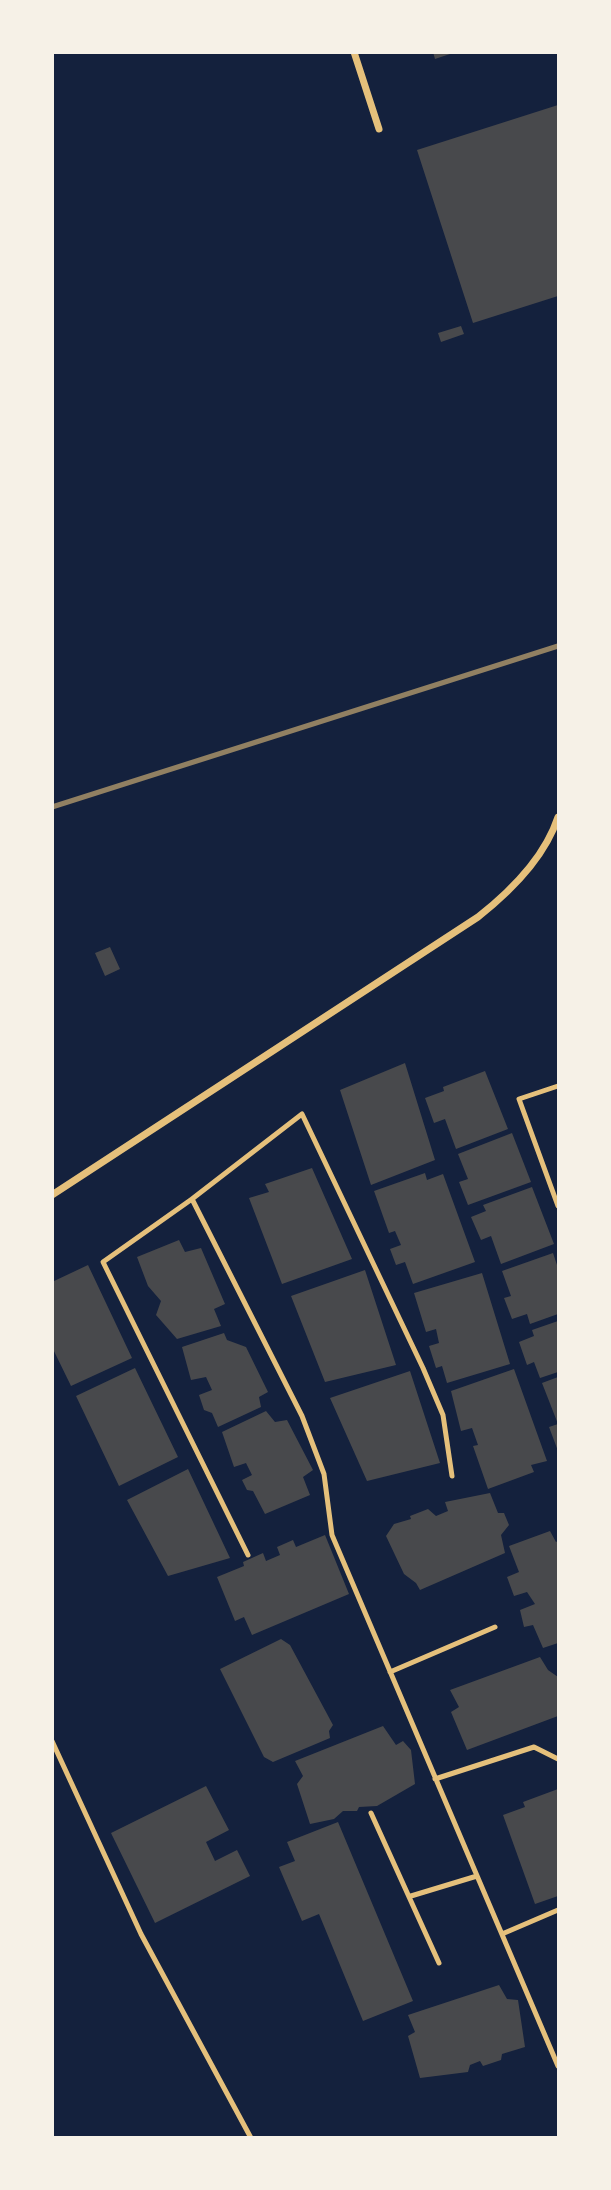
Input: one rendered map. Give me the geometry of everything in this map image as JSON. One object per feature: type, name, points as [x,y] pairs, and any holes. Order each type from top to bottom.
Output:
[{"type":"street","points":[[354,52],[379,129]]},
{"type":"street","points":[[52,1195],[478,917],[500,900],[538,857],[553,833],[558,817]]},
{"type":"lane","points":[[558,1086],[519,1099],[558,1206]]},
{"type":"lane","points":[[248,1555],[103,1262],[192,1199],[302,1114],[424,1368],[443,1415],[453,1476]]},
{"type":"lane","points":[[192,1199],[302,1416],[324,1474],[332,1535],[558,2066]]},
{"type":"lane","points":[[390,1672],[495,1627]]},
{"type":"lane","points":[[52,1741],[141,1934],[251,2137]]},
{"type":"lane","points":[[435,1779],[534,1746],[558,1759]]},
{"type":"lane","points":[[371,1813],[411,1896],[439,1963]]},
{"type":"lane","points":[[411,1896],[477,1876]]},
{"type":"lane","points":[[502,1934],[558,1910]]},
{"type":"building","points":[[433,52],[452,52],[453,53],[435,59]]},
{"type":"building","points":[[558,105],[558,296],[473,323],[417,150]]},
{"type":"building","points":[[461,326],[464,334],[441,342],[438,333]]},
{"type":"building","points":[[110,947],[120,969],[105,976],[95,953]]},
{"type":"building","points":[[405,1063],[435,1160],[371,1185],[340,1090]]},
{"type":"building","points":[[485,1071],[508,1129],[456,1149],[445,1119],[434,1123],[425,1098],[444,1091],[443,1087]]},
{"type":"building","points":[[512,1133],[531,1182],[468,1205],[459,1182],[468,1179],[458,1154]]},
{"type":"building","points":[[312,1168],[352,1259],[282,1284],[249,1198],[269,1192],[265,1184]]},
{"type":"building","points":[[425,1173],[427,1180],[443,1174],[475,1262],[413,1284],[405,1262],[396,1265],[390,1249],[401,1245],[395,1231],[389,1233],[374,1191]]},
{"type":"building","points":[[532,1187],[554,1244],[501,1264],[491,1236],[481,1240],[471,1217],[486,1211],[483,1205]]},
{"type":"building","points":[[179,1240],[185,1252],[201,1248],[225,1304],[214,1309],[221,1326],[177,1339],[156,1315],[161,1301],[148,1286],[137,1257]]},
{"type":"building","points":[[553,1253],[558,1268],[558,1314],[530,1324],[527,1314],[512,1319],[504,1298],[511,1296],[502,1271]]},
{"type":"building","points":[[88,1265],[132,1358],[71,1386],[52,1347],[52,1282]]},
{"type":"building","points":[[365,1270],[396,1365],[325,1382],[291,1296]]},
{"type":"building","points":[[482,1273],[510,1364],[447,1383],[442,1366],[436,1368],[429,1346],[439,1343],[436,1329],[426,1332],[414,1293]]},
{"type":"building","points":[[558,1321],[558,1372],[540,1378],[534,1362],[527,1365],[519,1342],[534,1336],[532,1330]]},
{"type":"building","points":[[224,1333],[227,1340],[246,1347],[268,1392],[259,1397],[261,1407],[218,1427],[212,1413],[204,1410],[199,1395],[212,1390],[206,1377],[191,1380],[182,1347]]},
{"type":"building","points":[[135,1368],[178,1457],[119,1486],[76,1396]]},
{"type":"building","points":[[514,1369],[547,1461],[531,1465],[534,1472],[488,1489],[473,1446],[478,1445],[472,1428],[461,1431],[451,1391]]},
{"type":"building","points":[[410,1371],[440,1463],[367,1481],[330,1398]]},
{"type":"building","points":[[558,1377],[558,1424],[542,1383]]},
{"type":"building","points":[[266,1411],[275,1422],[287,1420],[313,1470],[303,1477],[310,1495],[265,1514],[253,1491],[247,1490],[242,1480],[252,1475],[246,1463],[234,1467],[222,1432]]},
{"type":"building","points":[[558,1424],[558,1451],[549,1427]]},
{"type":"building","points":[[188,1469],[230,1558],[168,1576],[127,1500]]},
{"type":"building","points":[[490,1493],[498,1513],[504,1513],[509,1525],[501,1535],[505,1553],[420,1590],[416,1583],[404,1574],[386,1536],[394,1524],[411,1519],[410,1516],[428,1509],[436,1516],[448,1511],[445,1502]]},
{"type":"building","points":[[550,1531],[556,1542],[558,1541],[558,1643],[543,1648],[533,1625],[524,1627],[520,1610],[535,1604],[527,1592],[514,1596],[507,1577],[519,1572],[509,1546]]},
{"type":"building","points":[[325,1535],[349,1594],[252,1635],[244,1617],[235,1621],[217,1577],[244,1566],[243,1562],[263,1553],[266,1561],[280,1555],[277,1547],[293,1540],[296,1547]]},
{"type":"building","points":[[281,1639],[290,1645],[333,1725],[329,1731],[330,1738],[273,1762],[264,1757],[220,1669]]},
{"type":"building","points":[[540,1657],[548,1670],[558,1677],[558,1716],[467,1750],[451,1712],[459,1707],[450,1690]]},
{"type":"building","points":[[383,1726],[396,1745],[403,1741],[411,1750],[415,1784],[377,1806],[343,1811],[334,1819],[310,1824],[297,1784],[303,1776],[295,1761]]},
{"type":"building","points":[[206,1786],[229,1830],[206,1842],[215,1861],[237,1850],[250,1876],[155,1923],[111,1833]]},
{"type":"building","points":[[558,1789],[558,1896],[535,1904],[503,1815],[525,1807],[523,1802]]},
{"type":"building","points":[[338,1822],[413,2001],[363,2021],[319,1914],[302,1921],[279,1867],[295,1861],[287,1842]]},
{"type":"building","points":[[499,1985],[507,1999],[518,2000],[525,2047],[502,2054],[501,2060],[483,2066],[480,2061],[470,2065],[468,2072],[420,2078],[408,2036],[415,2032],[408,2015]]},
{"type":"railway","points":[[52,807],[558,646]]}]
